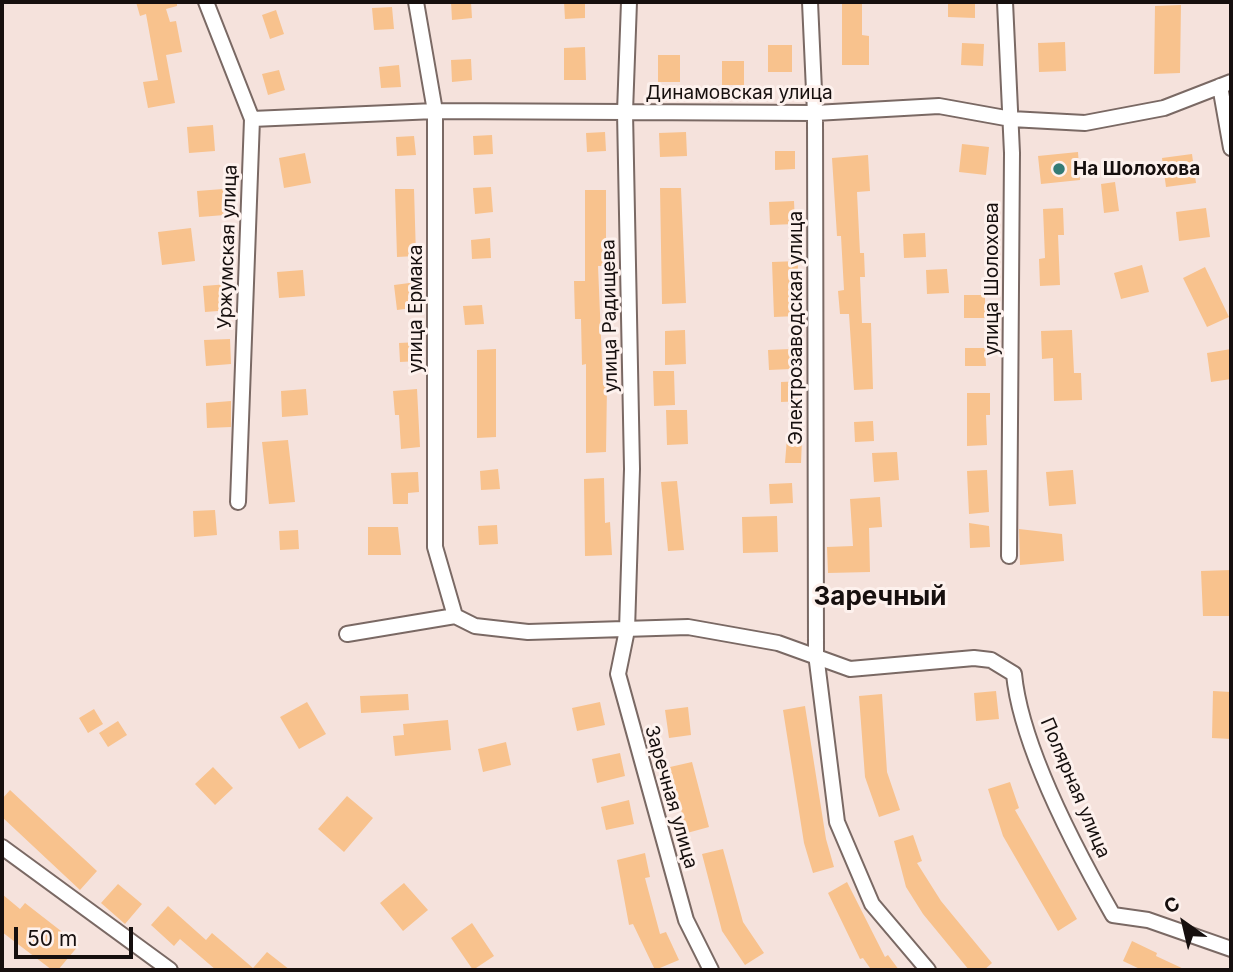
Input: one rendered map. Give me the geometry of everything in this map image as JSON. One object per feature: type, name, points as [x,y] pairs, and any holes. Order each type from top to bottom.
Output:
[{"type":"street","name":"Уржумская улица","points":[[206,2],[252,119],[238,502]]},
{"type":"street","name":"улица Ермака","points":[[416,2],[435,111],[435,547],[455,616]]},
{"type":"street","name":"улица Радищева","points":[[627,630],[632,469],[625,112],[629,2]]},
{"type":"street","name":"Электрозаводская улица","points":[[810,2],[815,113],[816,654],[837,822],[872,904],[928,970]]},
{"type":"street","name":"улица Шолохова","points":[[1004,2],[1011,119],[1009,556]]},
{"type":"street","name":"Динамовская улица","points":[[252,119],[435,111],[815,113],[939,106],[1011,119],[1085,123],[1164,108],[1226,84],[1231,148]]},
{"type":"street","points":[[347,634],[455,616],[475,626],[528,632],[688,627],[778,643],[816,654]]},
{"type":"street","name":"Заречная улица","points":[[627,630],[618,674],[637,752],[686,920],[711,970]]},
{"type":"street","name":"Полярная улица","points":[[816,654],[850,669],[982,659],[991,660],[1014,674],[1016,695],[1041,765],[1078,853],[1113,915],[1148,920],[1231,949]]},
{"type":"street","points":[[2,847],[170,970]]},
{"type":"building","points":[[136,2],[177,2],[177,6],[166,9],[170,22],[176,21],[182,52],[166,55],[175,103],[148,108],[143,82],[158,80],[146,14],[140,16]]},
{"type":"building","points":[[451,2],[471,2],[472,18],[452,20]]},
{"type":"building","points":[[564,2],[585,2],[585,18],[565,19]]},
{"type":"building","points":[[842,2],[862,2],[862,35],[869,36],[869,65],[842,65]]},
{"type":"building","points":[[948,2],[975,2],[975,18],[948,17]]},
{"type":"building","points":[[1181,5],[1180,73],[1154,74],[1155,6]]},
{"type":"building","points":[[392,7],[394,29],[374,30],[372,8]]},
{"type":"building","points":[[276,10],[284,34],[270,39],[262,15]]},
{"type":"building","points":[[1065,42],[1066,71],[1039,72],[1038,43]]},
{"type":"building","points":[[962,43],[984,44],[983,66],[961,65]]},
{"type":"building","points":[[768,45],[792,45],[792,72],[768,72]]},
{"type":"building","points":[[585,47],[586,80],[564,80],[564,48]]},
{"type":"building","points":[[658,55],[680,55],[680,82],[658,82]]},
{"type":"building","points":[[471,59],[472,80],[452,82],[451,60]]},
{"type":"building","points":[[722,61],[744,61],[744,85],[722,85]]},
{"type":"building","points":[[399,65],[401,87],[381,88],[379,67]]},
{"type":"building","points":[[279,70],[285,90],[268,95],[262,74]]},
{"type":"building","points":[[213,125],[215,151],[189,153],[187,127]]},
{"type":"building","points":[[605,132],[606,151],[587,152],[586,133]]},
{"type":"building","points":[[686,132],[687,156],[660,157],[659,133]]},
{"type":"building","points":[[492,135],[493,154],[474,155],[473,136]]},
{"type":"building","points":[[414,136],[416,155],[397,156],[396,137]]},
{"type":"building","points":[[962,144],[989,147],[986,175],[959,172]]},
{"type":"building","points":[[775,151],[795,151],[795,169],[775,170]]},
{"type":"building","points":[[1078,152],[1080,180],[1041,184],[1038,156]]},
{"type":"building","points":[[305,153],[311,183],[284,188],[279,158]]},
{"type":"building","points":[[1192,154],[1196,183],[1166,187],[1162,158]]},
{"type":"building","points":[[868,155],[870,191],[857,192],[860,253],[864,253],[865,277],[860,277],[862,323],[871,323],[873,389],[854,390],[849,314],[840,314],[838,291],[844,290],[832,158]]},
{"type":"building","points":[[1115,182],[1119,211],[1104,213],[1101,184]]},
{"type":"building","points":[[491,187],[493,212],[475,214],[473,188]]},
{"type":"building","points":[[660,188],[681,188],[686,303],[662,304]]},
{"type":"building","points":[[223,189],[225,215],[199,217],[197,191]]},
{"type":"building","points":[[395,189],[414,189],[416,256],[397,257]]},
{"type":"building","points":[[585,190],[606,190],[606,266],[598,266],[603,385],[607,385],[606,452],[586,453],[586,364],[582,365],[581,319],[575,319],[574,281],[585,281]]},
{"type":"building","points":[[794,201],[795,224],[770,225],[769,202]]},
{"type":"building","points":[[1063,208],[1064,235],[1058,235],[1060,285],[1040,286],[1039,259],[1045,258],[1043,209]]},
{"type":"building","points":[[1206,208],[1210,237],[1179,241],[1176,212]]},
{"type":"building","points":[[191,228],[195,261],[162,265],[158,232]]},
{"type":"building","points":[[925,233],[926,257],[904,258],[903,234]]},
{"type":"building","points":[[490,238],[491,258],[472,259],[471,240]]},
{"type":"building","points":[[798,261],[797,316],[774,317],[772,262]]},
{"type":"building","points":[[1142,265],[1149,292],[1121,299],[1114,273]]},
{"type":"building","points":[[1205,267],[1229,317],[1207,327],[1183,278]]},
{"type":"building","points":[[947,269],[949,293],[927,294],[926,270]]},
{"type":"building","points":[[303,270],[305,296],[279,298],[277,272]]},
{"type":"building","points":[[417,282],[420,307],[397,310],[394,285]]},
{"type":"building","points":[[229,284],[231,310],[205,312],[203,286]]},
{"type":"building","points":[[964,295],[985,295],[985,318],[964,318]]},
{"type":"building","points":[[482,305],[484,324],[465,325],[463,306]]},
{"type":"building","points":[[685,330],[686,364],[665,365],[665,331]]},
{"type":"building","points":[[1072,330],[1074,373],[1081,373],[1082,400],[1054,401],[1053,358],[1042,359],[1041,331]]},
{"type":"building","points":[[230,339],[231,364],[206,366],[204,340]]},
{"type":"building","points":[[418,342],[419,361],[400,362],[399,343]]},
{"type":"building","points":[[965,348],[985,348],[986,366],[965,366]]},
{"type":"building","points":[[496,349],[496,437],[477,438],[477,350]]},
{"type":"building","points":[[791,349],[791,369],[769,370],[768,350]]},
{"type":"building","points":[[1231,349],[1231,379],[1211,382],[1207,353]]},
{"type":"building","points":[[653,371],[674,371],[675,405],[654,406]]},
{"type":"building","points":[[803,381],[804,401],[781,402],[781,382]]},
{"type":"building","points":[[306,389],[308,415],[282,417],[281,391]]},
{"type":"building","points":[[417,389],[420,447],[401,449],[399,415],[395,415],[393,391]]},
{"type":"building","points":[[967,393],[990,393],[990,415],[986,415],[987,445],[967,446]]},
{"type":"building","points":[[231,401],[231,427],[207,428],[206,403]]},
{"type":"building","points":[[666,410],[687,410],[688,444],[667,445]]},
{"type":"building","points":[[873,421],[874,441],[855,442],[854,422]]},
{"type":"building","points":[[787,438],[802,439],[801,463],[785,463]]},
{"type":"building","points":[[288,440],[295,502],[269,504],[262,442]]},
{"type":"building","points":[[897,452],[899,480],[874,482],[872,453]]},
{"type":"building","points":[[498,469],[500,489],[481,490],[480,471]]},
{"type":"building","points":[[987,470],[989,512],[969,514],[967,471]]},
{"type":"building","points":[[1073,470],[1076,504],[1049,506],[1046,472]]},
{"type":"building","points":[[418,472],[419,492],[408,493],[408,504],[393,504],[391,473]]},
{"type":"building","points":[[604,478],[605,523],[610,522],[612,555],[585,556],[584,479]]},
{"type":"building","points":[[677,481],[684,550],[668,551],[661,482]]},
{"type":"building","points":[[792,483],[793,503],[770,504],[769,484]]},
{"type":"building","points":[[880,497],[882,527],[869,528],[870,572],[828,573],[827,547],[853,546],[850,499]]},
{"type":"building","points":[[215,510],[217,535],[194,537],[193,511]]},
{"type":"building","points":[[777,516],[778,552],[743,553],[742,517]]},
{"type":"building","points":[[969,523],[989,526],[990,547],[970,548]]},
{"type":"building","points":[[497,525],[498,544],[479,545],[478,526]]},
{"type":"building","points":[[368,527],[398,527],[401,555],[368,555]]},
{"type":"building","points":[[1019,529],[1062,534],[1064,561],[1020,565]]},
{"type":"building","points":[[298,530],[299,549],[280,550],[279,531]]},
{"type":"building","points":[[1231,570],[1231,616],[1203,616],[1201,571]]},
{"type":"building","points":[[996,691],[999,719],[976,721],[974,693]]},
{"type":"building","points":[[1213,691],[1231,692],[1231,739],[1212,738]]},
{"type":"building","points":[[408,694],[409,710],[361,713],[360,696]]},
{"type":"building","points":[[882,694],[887,772],[900,810],[879,817],[865,777],[859,696]]},
{"type":"building","points":[[307,702],[326,734],[299,749],[280,717]]},
{"type":"building","points":[[600,702],[605,725],[577,731],[572,708]]},
{"type":"building","points":[[805,706],[826,839],[834,867],[813,873],[804,843],[783,710]]},
{"type":"building","points":[[688,707],[691,735],[669,738],[665,710]]},
{"type":"building","points":[[94,709],[103,724],[88,733],[79,718]]},
{"type":"building","points":[[448,720],[451,750],[395,756],[393,736],[404,735],[403,724]]},
{"type":"building","points":[[118,721],[127,735],[108,747],[99,733]]},
{"type":"building","points":[[506,742],[511,765],[483,772],[478,749]]},
{"type":"building","points":[[620,753],[625,776],[597,783],[592,759]]},
{"type":"building","points":[[692,762],[709,827],[687,833],[670,767]]},
{"type":"building","points":[[213,767],[233,788],[215,805],[195,784]]},
{"type":"building","points":[[1010,782],[1019,808],[1015,810],[1077,919],[1058,931],[1003,836],[988,789]]},
{"type":"building","points":[[10,790],[97,871],[80,890],[2,817],[2,799]]},
{"type":"building","points":[[347,796],[373,818],[344,852],[318,829]]},
{"type":"building","points":[[629,800],[634,824],[606,830],[601,807]]},
{"type":"building","points":[[913,835],[922,861],[917,863],[941,901],[992,963],[984,970],[969,970],[923,914],[906,887],[894,841]]},
{"type":"building","points":[[723,849],[743,922],[764,953],[745,965],[722,931],[702,854]]},
{"type":"building","points":[[645,853],[650,877],[645,878],[660,934],[666,932],[679,960],[655,970],[633,924],[629,925],[617,860]]},
{"type":"building","points":[[847,882],[885,957],[888,955],[899,970],[867,970],[870,968],[863,958],[860,959],[828,893]]},
{"type":"building","points":[[404,883],[428,910],[403,931],[380,903]]},
{"type":"building","points":[[118,884],[142,904],[125,924],[101,903]]},
{"type":"building","points":[[2,894],[20,909],[25,903],[79,945],[58,970],[52,970],[2,932]]},
{"type":"building","points":[[168,906],[206,940],[212,933],[253,968],[267,952],[290,970],[216,970],[180,939],[174,946],[151,925]]},
{"type":"building","points":[[472,923],[494,956],[473,970],[451,938]]},
{"type":"building","points":[[1132,941],[1186,970],[1142,970],[1123,961]]},
{"type":"place","name":"На Шолохова","points":[[1059,169]]},
{"type":"district","name":"Заречный","points":[[880,597]]}]
